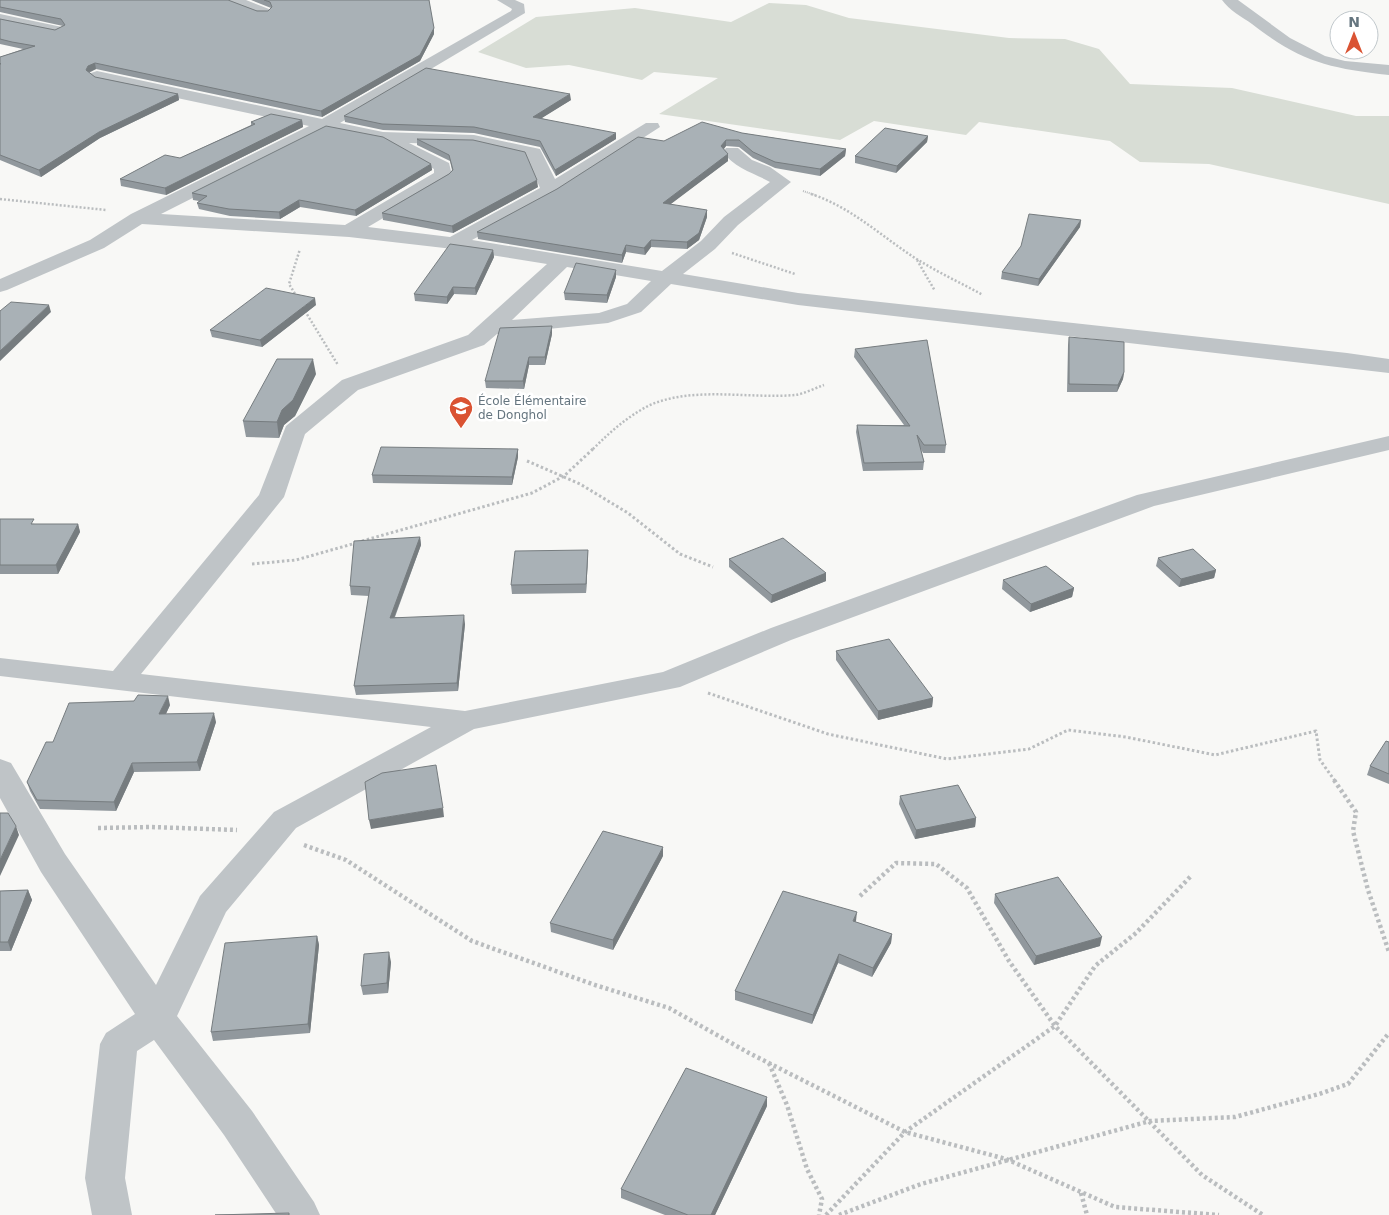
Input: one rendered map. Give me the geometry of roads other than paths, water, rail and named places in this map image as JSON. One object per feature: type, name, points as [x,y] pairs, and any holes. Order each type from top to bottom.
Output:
[{"type":"street","points":[[233,0],[264,12]]},
{"type":"street","points":[[0,286],[96,244],[138,218],[326,124],[518,13],[519,7],[504,0]]},
{"type":"street","points":[[1229,0],[1286,41],[1318,59],[1342,65],[1389,70]]},
{"type":"street","points":[[0,18],[57,30]]},
{"type":"street","points":[[97,76],[383,137],[474,140],[534,153],[544,171],[550,190]]},
{"type":"street","points":[[453,243],[550,190],[652,127]]},
{"type":"street","points":[[350,231],[443,175],[443,167],[383,137]]},
{"type":"street","points":[[491,328],[600,320],[634,308],[666,278],[708,245],[731,221],[782,182],[764,171],[746,164],[732,152]]},
{"type":"street","points":[[138,218],[350,231],[453,243],[798,299],[1389,366]]},
{"type":"street","points":[[120,681],[271,497],[294,431],[350,385],[476,340],[562,261]]},
{"type":"street","points":[[112,1215],[105,1178],[119,1044],[158,1018],[212,905],[285,820],[465,721],[670,680],[781,634],[1146,500],[1389,443]]},
{"type":"street","points":[[0,667],[465,721]]},
{"type":"street","points":[[0,770],[53,863],[158,1018],[238,1123],[300,1215]]},
{"type":"place","name":"École Élémentaire de Donghol","points":[[461,429]]}]
